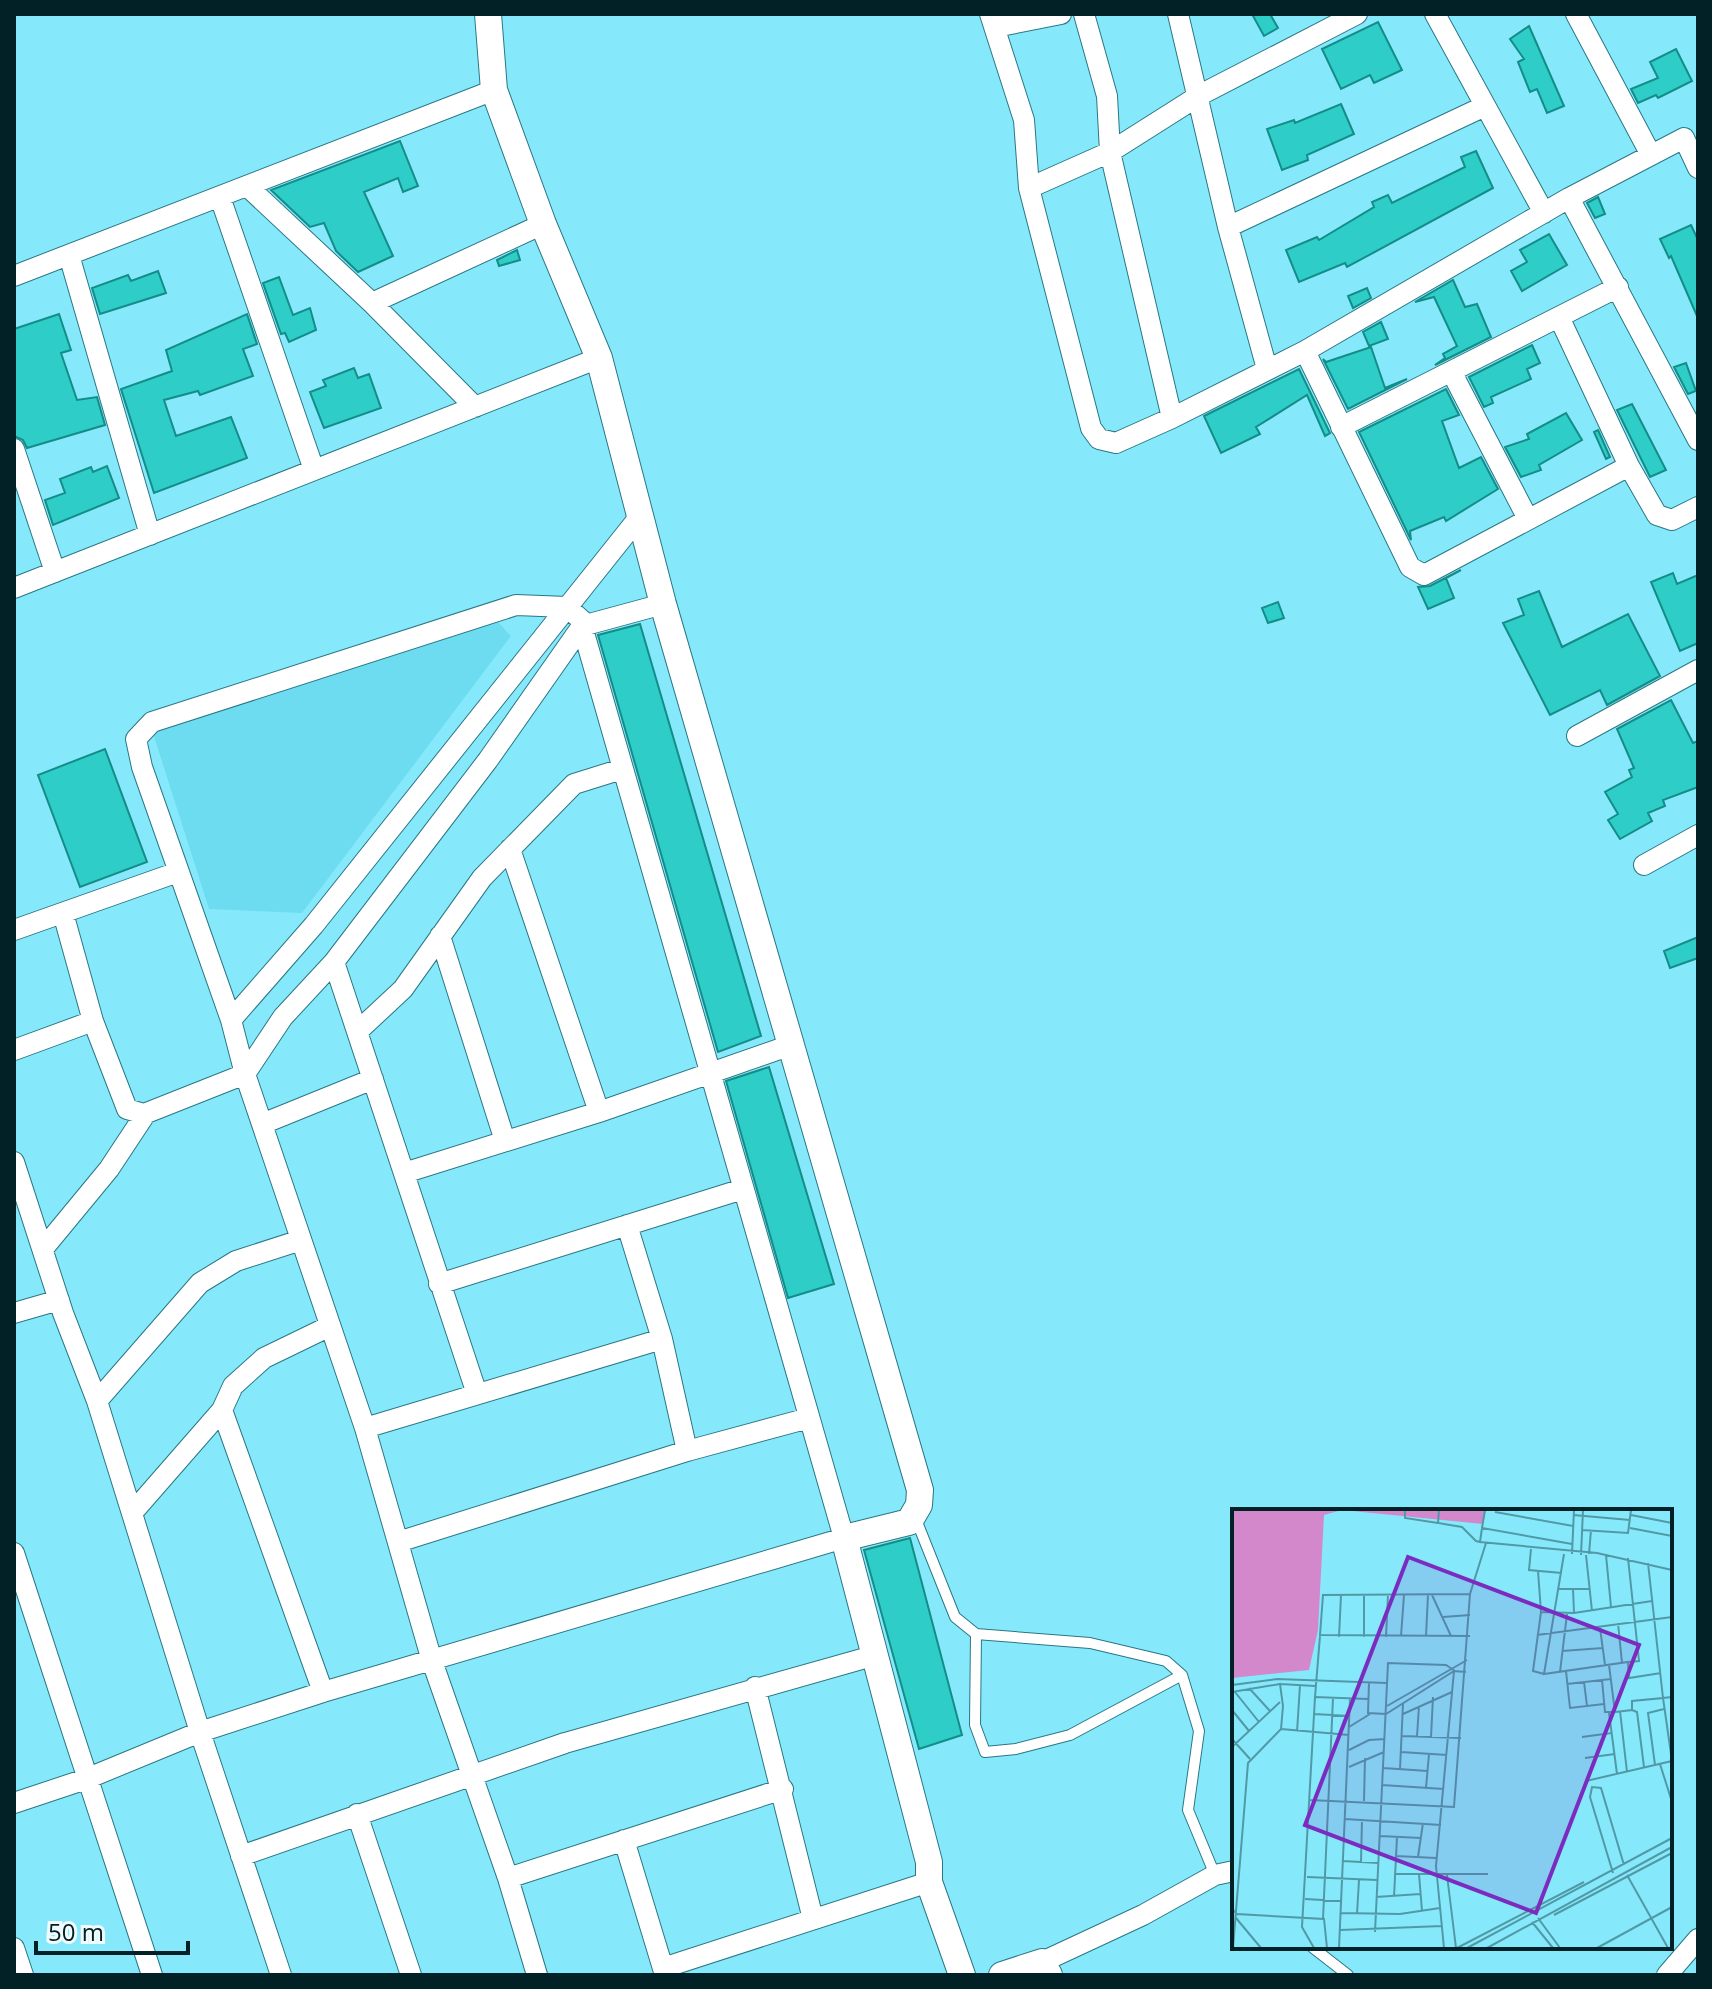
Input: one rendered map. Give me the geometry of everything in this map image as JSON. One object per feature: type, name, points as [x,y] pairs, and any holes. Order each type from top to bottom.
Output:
[{"type":"street","points":[[14,1803],[86,1779],[200,1732],[323,1692],[648,1593],[909,1522],[915,1515],[920,1490],[663,604],[599,358],[543,224],[494,90],[488,14]]},
{"type":"street","points":[[1061,14],[993,20],[1024,120],[1029,188],[1091,428],[1099,439],[1116,443],[1305,351],[1569,198],[1691,135],[1698,168]]},
{"type":"street","points":[[1084,14],[1107,96],[1110,152],[1172,418]]},
{"type":"street","points":[[1178,14],[1200,95],[1228,227],[1267,369]]},
{"type":"street","points":[[1029,188],[1110,152],[1200,95],[1357,14]]},
{"type":"street","points":[[1435,14],[1544,213]]},
{"type":"street","points":[[1576,14],[1651,155]]},
{"type":"street","points":[[14,276],[494,90]]},
{"type":"street","points":[[1228,227],[1485,106]]},
{"type":"street","points":[[247,186],[372,303],[475,407]]},
{"type":"street","points":[[220,197],[314,470]]},
{"type":"street","points":[[1569,198],[1698,440]]},
{"type":"street","points":[[372,303],[543,224]]},
{"type":"street","points":[[69,255],[150,535]]},
{"type":"street","points":[[1341,427],[1618,287]]},
{"type":"street","points":[[1559,317],[1629,466],[1657,515],[1672,520],[1696,514]]},
{"type":"street","points":[[1305,351],[1410,567],[1424,575],[1629,466]]},
{"type":"street","points":[[14,588],[599,358]]},
{"type":"street","points":[[1452,373],[1528,519]]},
{"type":"street","points":[[14,449],[55,572]]},
{"type":"street","points":[[231,1020],[314,925],[640,516]]},
{"type":"street","points":[[63,913],[93,1021],[127,1109],[146,1113],[245,1074],[283,1017],[334,962],[488,760],[584,625],[663,604]]},
{"type":"street","points":[[537,1975],[474,1775],[432,1661],[365,1428],[245,1074],[231,1020],[142,767],[136,739],[152,722],[516,605],[567,607],[584,625],[622,769],[844,1538],[929,1862],[929,1882],[962,1975]]},
{"type":"street","points":[[1577,736],[1698,670]]},
{"type":"street","points":[[358,1031],[403,989],[482,878],[574,784],[622,769]]},
{"type":"street","points":[[1644,865],[1698,835]]},
{"type":"street","points":[[510,849],[599,1112]]},
{"type":"street","points":[[14,930],[178,872]]},
{"type":"street","points":[[440,936],[505,1141]]},
{"type":"street","points":[[334,962],[477,1394]]},
{"type":"street","points":[[14,1050],[93,1021]]},
{"type":"street","points":[[404,1173],[599,1112],[791,1045]]},
{"type":"street","points":[[262,1124],[373,1079]]},
{"type":"street","points":[[43,1249],[109,1169],[146,1113]]},
{"type":"street","points":[[16,1172],[97,1401],[200,1732],[281,1975]]},
{"type":"street","points":[[439,1284],[743,1189]]},
{"type":"street","points":[[627,1225],[662,1339],[687,1451]]},
{"type":"street","points":[[97,1401],[200,1283],[236,1261],[301,1240]]},
{"type":"street","points":[[14,1313],[59,1300]]},
{"type":"street","points":[[133,1512],[222,1410],[233,1386],[264,1358],[330,1326]]},
{"type":"street","points":[[365,1428],[662,1339]]},
{"type":"street","points":[[222,1410],[323,1692]]},
{"type":"street","points":[[398,1542],[687,1451],[809,1418]]},
{"type":"street","points":[[14,1553],[152,1975]]},
{"type":"street","points":[[241,1856],[565,1743],[876,1655]]},
{"type":"street","points":[[755,1687],[783,1789],[813,1919]]},
{"type":"street","points":[[508,1878],[783,1789]]},
{"type":"street","points":[[357,1814],[411,1975]]},
{"type":"street","points":[[624,1840],[664,1972],[929,1882]]},
{"type":"street","points":[[1002,1975],[1045,1968],[1224,1873]]},
{"type":"street","points":[[1667,1975],[1698,1939]]},
{"type":"street","points":[[14,1948],[23,1975]]},
{"type":"lane","points":[[915,1515],[955,1617],[976,1634],[1090,1643],[1166,1661],[1182,1675],[1199,1731],[1188,1810],[1224,1873]]},
{"type":"lane","points":[[976,1634],[975,1725],[985,1752],[1070,1735],[1182,1675]]},
{"type":"lane","points":[[1315,1949],[1348,1975]]},
{"type":"shaded area","points":[[498,622],[511,636],[302,913],[209,909],[152,730]]},
{"type":"building","points":[[1252,14],[1270,14],[1278,28],[1264,36]]},
{"type":"building","points":[[1378,22],[1402,70],[1374,83],[1370,75],[1341,89],[1322,49]]},
{"type":"building","points":[[1529,26],[1564,106],[1547,113],[1537,89],[1530,92],[1518,62],[1524,59],[1510,39]]},
{"type":"building","points":[[1676,49],[1692,81],[1658,98],[1656,95],[1638,103],[1631,89],[1658,78],[1650,62]]},
{"type":"building","points":[[1341,104],[1354,134],[1307,155],[1308,160],[1282,170],[1267,129],[1294,120],[1295,123]]},
{"type":"building","points":[[400,141],[418,186],[403,192],[398,178],[364,192],[393,256],[358,272],[336,251],[324,223],[310,227],[271,190]]},
{"type":"building","points":[[1476,151],[1493,188],[1347,267],[1345,263],[1299,282],[1286,250],[1317,237],[1319,240],[1374,207],[1372,202],[1388,195],[1392,203],[1465,167],[1461,157]]},
{"type":"building","points":[[1598,197],[1605,214],[1595,218],[1587,203]]},
{"type":"building","points":[[1691,225],[1698,240],[1697,316],[1671,256],[1669,258],[1660,239]]},
{"type":"building","points":[[1549,234],[1567,265],[1522,291],[1511,271],[1527,262],[1520,250]]},
{"type":"building","points":[[517,250],[520,260],[499,266],[497,260]]},
{"type":"building","points":[[158,271],[166,293],[100,314],[92,288],[128,275],[131,281]]},
{"type":"building","points":[[279,277],[293,315],[310,308],[316,330],[289,342],[285,333],[281,334],[263,283]]},
{"type":"building","points":[[1453,280],[1465,307],[1477,304],[1491,337],[1435,365],[1445,358],[1443,354],[1457,346],[1434,297],[1415,302]]},
{"type":"building","points":[[1367,288],[1371,298],[1353,308],[1348,296]]},
{"type":"building","points":[[59,314],[71,350],[61,353],[77,400],[97,397],[105,425],[27,448],[23,440],[14,436],[14,329]]},
{"type":"building","points":[[247,314],[257,344],[243,349],[253,376],[200,395],[198,391],[164,400],[176,436],[231,417],[247,458],[154,493],[121,389],[172,371],[166,350]]},
{"type":"building","points":[[1381,322],[1388,339],[1369,346],[1363,332]]},
{"type":"building","points":[[1532,345],[1540,363],[1527,369],[1531,379],[1491,397],[1493,403],[1484,407],[1469,377]]},
{"type":"building","points":[[1371,347],[1385,388],[1407,379],[1348,409],[1323,359],[1326,362]]},
{"type":"building","points":[[1686,363],[1696,391],[1688,394],[1674,367]]},
{"type":"building","points":[[354,368],[358,378],[369,374],[381,408],[324,428],[310,392],[326,386],[323,380]]},
{"type":"building","points":[[1299,369],[1330,433],[1325,436],[1307,395],[1256,427],[1260,434],[1221,453],[1204,416]]},
{"type":"building","points":[[1446,389],[1459,415],[1442,421],[1459,468],[1481,457],[1498,489],[1446,521],[1444,517],[1410,531],[1411,540],[1359,432]]},
{"type":"building","points":[[1632,404],[1666,470],[1650,477],[1617,410]]},
{"type":"building","points":[[1566,413],[1582,440],[1539,465],[1541,470],[1521,477],[1505,447],[1529,439],[1527,434]]},
{"type":"building","points":[[1598,430],[1610,457],[1606,459],[1594,432]]},
{"type":"building","points":[[107,466],[119,498],[53,525],[45,500],[65,493],[60,479],[91,467],[93,472]]},
{"type":"building","points":[[1461,570],[1446,578],[1454,598],[1428,609],[1418,587],[1430,586]]},
{"type":"building","points":[[1673,573],[1677,584],[1698,575],[1698,643],[1680,651],[1651,582]]},
{"type":"building","points":[[1539,591],[1562,647],[1628,614],[1660,676],[1607,705],[1600,690],[1550,715],[1503,623],[1524,615],[1518,599]]},
{"type":"building","points":[[1278,602],[1284,618],[1268,623],[1262,608]]},
{"type":"building","points":[[640,624],[761,1036],[718,1052],[598,635]]},
{"type":"building","points":[[1671,700],[1693,743],[1698,741],[1698,787],[1663,800],[1665,806],[1648,813],[1652,821],[1620,839],[1608,820],[1618,814],[1605,792],[1632,777],[1629,770],[1634,768],[1617,729]]},
{"type":"building","points":[[105,749],[147,862],[80,887],[38,775]]},
{"type":"building","points":[[1698,937],[1698,958],[1670,968],[1664,951]]},
{"type":"building","points":[[769,1067],[834,1284],[788,1298],[726,1081]]},
{"type":"building","points":[[910,1538],[962,1735],[919,1749],[864,1550]]}]
